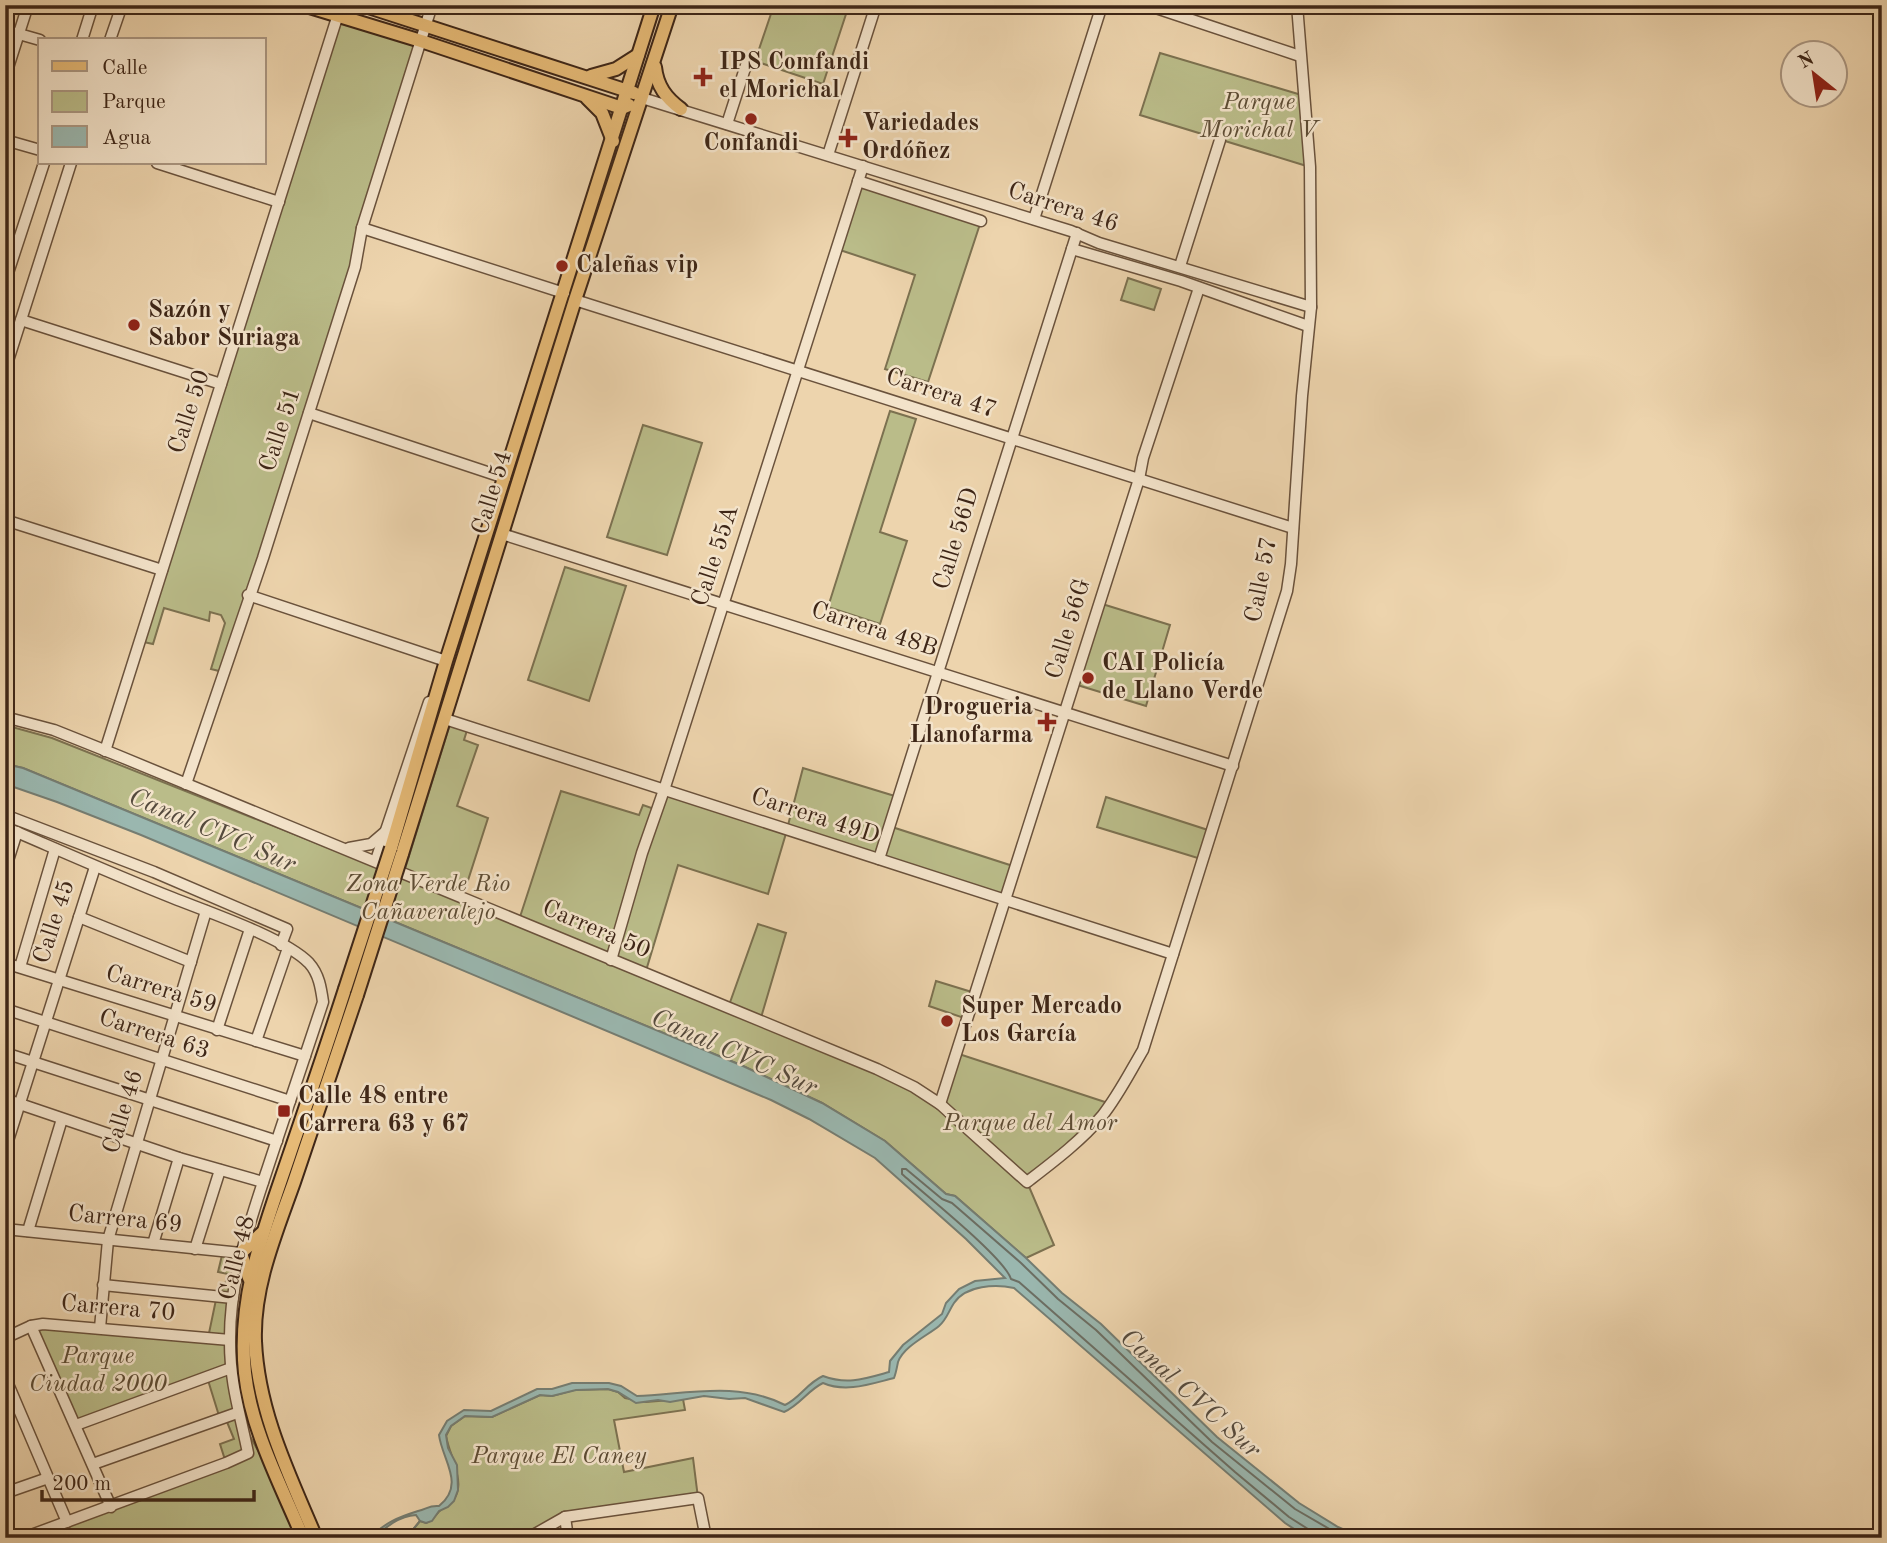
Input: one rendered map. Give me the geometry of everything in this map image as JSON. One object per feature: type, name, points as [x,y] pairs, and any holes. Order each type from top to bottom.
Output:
[{"type":"main road","points":[[303,5],[339,11],[622,108],[642,98]]},
{"type":"main road","name":"Carrera 46","points":[[362,5],[586,76],[628,90],[642,98]]},
{"type":"main road","name":"Calle 54","points":[[351,992],[396,851],[444,719],[502,534],[622,108],[654,5]]},
{"type":"main road","name":"Calle 54","points":[[396,851],[446,662],[505,478],[642,98],[672,5]]},
{"type":"main road","points":[[509,71],[510,61],[515,54]]},
{"type":"main road","points":[[586,76],[616,69],[638,55]]},
{"type":"main road","points":[[654,63],[665,96],[681,109]]},
{"type":"main road","points":[[579,94],[602,113],[613,141]]},
{"type":"main road","name":"Calle 48","points":[[316,1538],[269,1421],[262,1395],[249,1340],[249,1281],[264,1230],[351,992]]},
{"type":"main road","name":"Calle 48","points":[[303,1538],[257,1425],[245,1374],[260,1286],[351,992]]},
{"type":"main road","points":[[249,1281],[241,1253],[264,1230]]},
{"type":"street","points":[[5,77],[28,5]]},
{"type":"street","points":[[83,38],[93,5]]},
{"type":"street","points":[[111,38],[122,5]]},
{"type":"street","name":"Calle 51","points":[[186,784],[309,413],[355,267],[362,228],[432,5]]},
{"type":"street","points":[[828,155],[876,5]]},
{"type":"street","points":[[1034,219],[1102,5]]},
{"type":"street","points":[[1147,5],[1300,56]]},
{"type":"street","name":"Calle 57","points":[[1027,1182],[1100,1119],[1143,1050],[1287,590],[1311,307],[1310,167],[1297,5]]},
{"type":"street","name":"Calle 50","points":[[105,751],[339,11]]},
{"type":"street","points":[[5,30],[38,39]]},
{"type":"street","points":[[727,124],[748,59]]},
{"type":"street","name":"Carrera 46","points":[[642,98],[1034,219],[1099,243],[1311,307]]},
{"type":"street","points":[[5,140],[38,149]]},
{"type":"street","points":[[1180,266],[1220,140]]},
{"type":"street","points":[[5,282],[10,251],[44,164]]},
{"type":"street","points":[[5,370],[71,164]]},
{"type":"street","points":[[160,164],[279,202]]},
{"type":"street","name":"Calle 55A","points":[[611,960],[642,853],[863,166]]},
{"type":"street","name":"Carrera 46","points":[[858,181],[981,221]]},
{"type":"street","name":"Carrera 47","points":[[362,228],[1293,528]]},
{"type":"street","name":"Calle 56D","points":[[878,859],[1077,233]]},
{"type":"street","name":"Carrera 46","points":[[1072,249],[1199,288],[1308,326]]},
{"type":"street","name":"Calle 56G","points":[[940,1104],[1199,288]]},
{"type":"street","points":[[21,320],[221,384]]},
{"type":"street","points":[[309,413],[505,478]]},
{"type":"street","points":[[5,520],[162,570]]},
{"type":"street","name":"Carrera 48B","points":[[502,534],[1233,766]]},
{"type":"street","points":[[248,595],[446,662]]},
{"type":"street","name":"Calle 54","points":[[376,860],[422,717],[446,662]]},
{"type":"street","name":"Carrera 50","points":[[5,717],[54,730],[376,860],[877,1069],[914,1087],[940,1104],[1027,1182]]},
{"type":"street","name":"Carrera 49D","points":[[444,719],[1173,954]]},
{"type":"street","points":[[5,815],[154,872],[287,929],[256,1041]]},
{"type":"street","points":[[5,827],[95,867],[250,929],[284,946]]},
{"type":"street","points":[[345,848],[371,844],[388,827]]},
{"type":"street","points":[[5,870],[17,832]]},
{"type":"street","points":[[20,967],[55,849]]},
{"type":"street","name":"Calle 45","points":[[6,1146],[95,867]]},
{"type":"street","name":"Calle 46","points":[[100,1328],[108,1240],[206,911]]},
{"type":"street","points":[[79,918],[191,962]]},
{"type":"street","points":[[217,1030],[250,929]]},
{"type":"street","name":"Calle 48","points":[[111,1507],[248,1453],[237,1413],[231,1368],[233,1298],[241,1253],[323,1002],[317,974],[307,961],[284,946]]},
{"type":"street","name":"Carrera 59","points":[[5,963],[305,1056]]},
{"type":"street","name":"Carrera 63","points":[[5,1009],[290,1101]]},
{"type":"street","points":[[5,1053],[277,1141]]},
{"type":"street","points":[[5,1099],[135,1144],[263,1182]]},
{"type":"street","points":[[28,1231],[62,1119]]},
{"type":"street","points":[[153,1244],[179,1158]]},
{"type":"street","points":[[195,1249],[220,1170]]},
{"type":"street","name":"Carrera 69","points":[[5,1229],[241,1253]]},
{"type":"street","points":[[103,1285],[233,1298]]},
{"type":"street","name":"Carrera 70","points":[[5,1338],[31,1326],[43,1324],[230,1340]]},
{"type":"street","points":[[23,1538],[111,1507],[31,1326]]},
{"type":"street","points":[[76,1425],[231,1368]]},
{"type":"street","points":[[6,1382],[67,1522]]},
{"type":"street","points":[[93,1464],[237,1413]]},
{"type":"street","points":[[5,1493],[48,1478]]},
{"type":"street","points":[[528,1538],[565,1517],[698,1498],[706,1538]]},
{"type":"street","points":[[565,1517],[568,1538]]},
{"type":"green space","points":[[774,5],[849,5],[823,84],[755,61]]},
{"type":"green space","points":[[336,21],[419,47],[355,267],[223,672],[211,669],[225,623],[221,615],[210,612],[209,621],[164,608],[153,644],[139,641]]},
{"type":"green space","name":"Parque Morichal V","points":[[1160,53],[1305,96],[1310,167],[1140,115]]},
{"type":"green space","points":[[858,181],[981,221],[928,382],[885,369],[915,275],[837,249]]},
{"type":"green space","points":[[1128,278],[1161,289],[1154,310],[1121,300]]},
{"type":"green space","points":[[890,411],[916,419],[880,532],[907,541],[880,624],[828,607]]},
{"type":"green space","points":[[643,425],[702,443],[667,555],[607,537]]},
{"type":"green space","points":[[565,567],[626,586],[589,701],[528,680]]},
{"type":"green space","points":[[1099,603],[1170,625],[1146,706],[1074,684]]},
{"type":"green space","points":[[451,721],[468,727],[464,740],[478,745],[457,806],[488,818],[463,896],[519,920],[561,791],[639,815],[643,805],[657,810],[664,790],[787,829],[803,768],[898,797],[889,826],[1016,867],[1006,900],[787,830],[768,894],[678,865],[645,974],[728,1008],[758,924],[786,933],[760,1021],[877,1069],[940,1104],[956,1053],[1111,1104],[1027,1182],[1054,1245],[1026,1258],[955,1196],[946,1194],[885,1141],[822,1103],[743,1066],[23,768],[5,764],[5,725],[52,738],[369,864],[404,872]]},
{"type":"green space","points":[[1106,797],[1211,831],[1201,859],[1097,827]]},
{"type":"green space","points":[[936,981],[975,993],[967,1019],[929,1006]]},
{"type":"green space","name":"Parque Ciudad 2000","points":[[223,1251],[241,1253],[233,1298],[237,1413],[261,1456],[296,1538],[23,1538],[226,1463],[220,1444],[234,1439],[225,1417],[220,1419],[207,1377],[76,1425],[31,1326],[208,1338],[218,1290],[224,1288],[228,1274],[218,1272]]},
{"type":"green space","name":"Parque El Caney","points":[[608,1389],[625,1398],[646,1402],[683,1399],[685,1410],[614,1420],[624,1472],[693,1458],[698,1498],[565,1517],[528,1538],[406,1538],[420,1521],[426,1523],[431,1520],[452,1502],[457,1494],[458,1475],[446,1436],[451,1426],[465,1416],[492,1417],[540,1395]]},
{"type":"water","points":[[5,764],[23,768],[743,1066],[822,1103],[885,1141],[946,1194],[955,1196],[1062,1293],[1101,1324],[1217,1437],[1299,1503],[1338,1527],[1363,1538],[1308,1538],[1285,1523],[1014,1288],[999,1286],[974,1289],[959,1297],[942,1323],[910,1346],[901,1356],[894,1378],[849,1387],[823,1383],[784,1412],[745,1398],[704,1396],[670,1402],[658,1400],[636,1403],[608,1389],[540,1395],[492,1417],[465,1416],[451,1426],[446,1435],[448,1448],[457,1465],[458,1490],[454,1501],[439,1511],[432,1521],[420,1521],[416,1515],[404,1517],[374,1538],[369,1538],[392,1521],[430,1507],[439,1506],[447,1498],[452,1480],[439,1435],[447,1421],[464,1410],[491,1411],[537,1389],[552,1389],[572,1383],[609,1383],[621,1386],[637,1396],[731,1391],[749,1393],[785,1405],[823,1376],[848,1381],[889,1372],[890,1361],[903,1345],[942,1314],[946,1303],[959,1289],[975,1281],[1005,1278],[966,1239],[875,1158],[809,1119],[771,1100],[141,835],[5,784]]},
{"type":"waterway","points":[[406,1538],[420,1521]]},
{"type":"place","name":"IPS Comfandi el Morichal","points":[[703,77]]},
{"type":"place","name":"Confandi","points":[[751,119]]},
{"type":"place","name":"Variedades Ordóñez","points":[[848,138]]},
{"type":"place","name":"Caleñas vip","points":[[562,266]]},
{"type":"place","name":"Sazón y Sabor Suriaga","points":[[134,325]]},
{"type":"place","name":"CAI Policía de Llano Verde","points":[[1088,678]]},
{"type":"place","name":"Drogueria Llanofarma","points":[[1047,722]]},
{"type":"place","name":"Super Mercado Los García","points":[[947,1021]]},
{"type":"place","name":"Calle 48 entre Carrera 63 y 67","points":[[284,1111]]},
{"type":"water label","name":"Canal CVC Sur","points":[[212,831]]},
{"type":"water label","name":"Canal CVC Sur","points":[[734,1053]]},
{"type":"water label","name":"Canal CVC Sur","points":[[1190,1394]]},
{"type":"park label","name":"Zona Verde Rio Cañaveralejo","points":[[428,899]]},
{"type":"park label","name":"Parque del Amor","points":[[1030,1124]]}]
